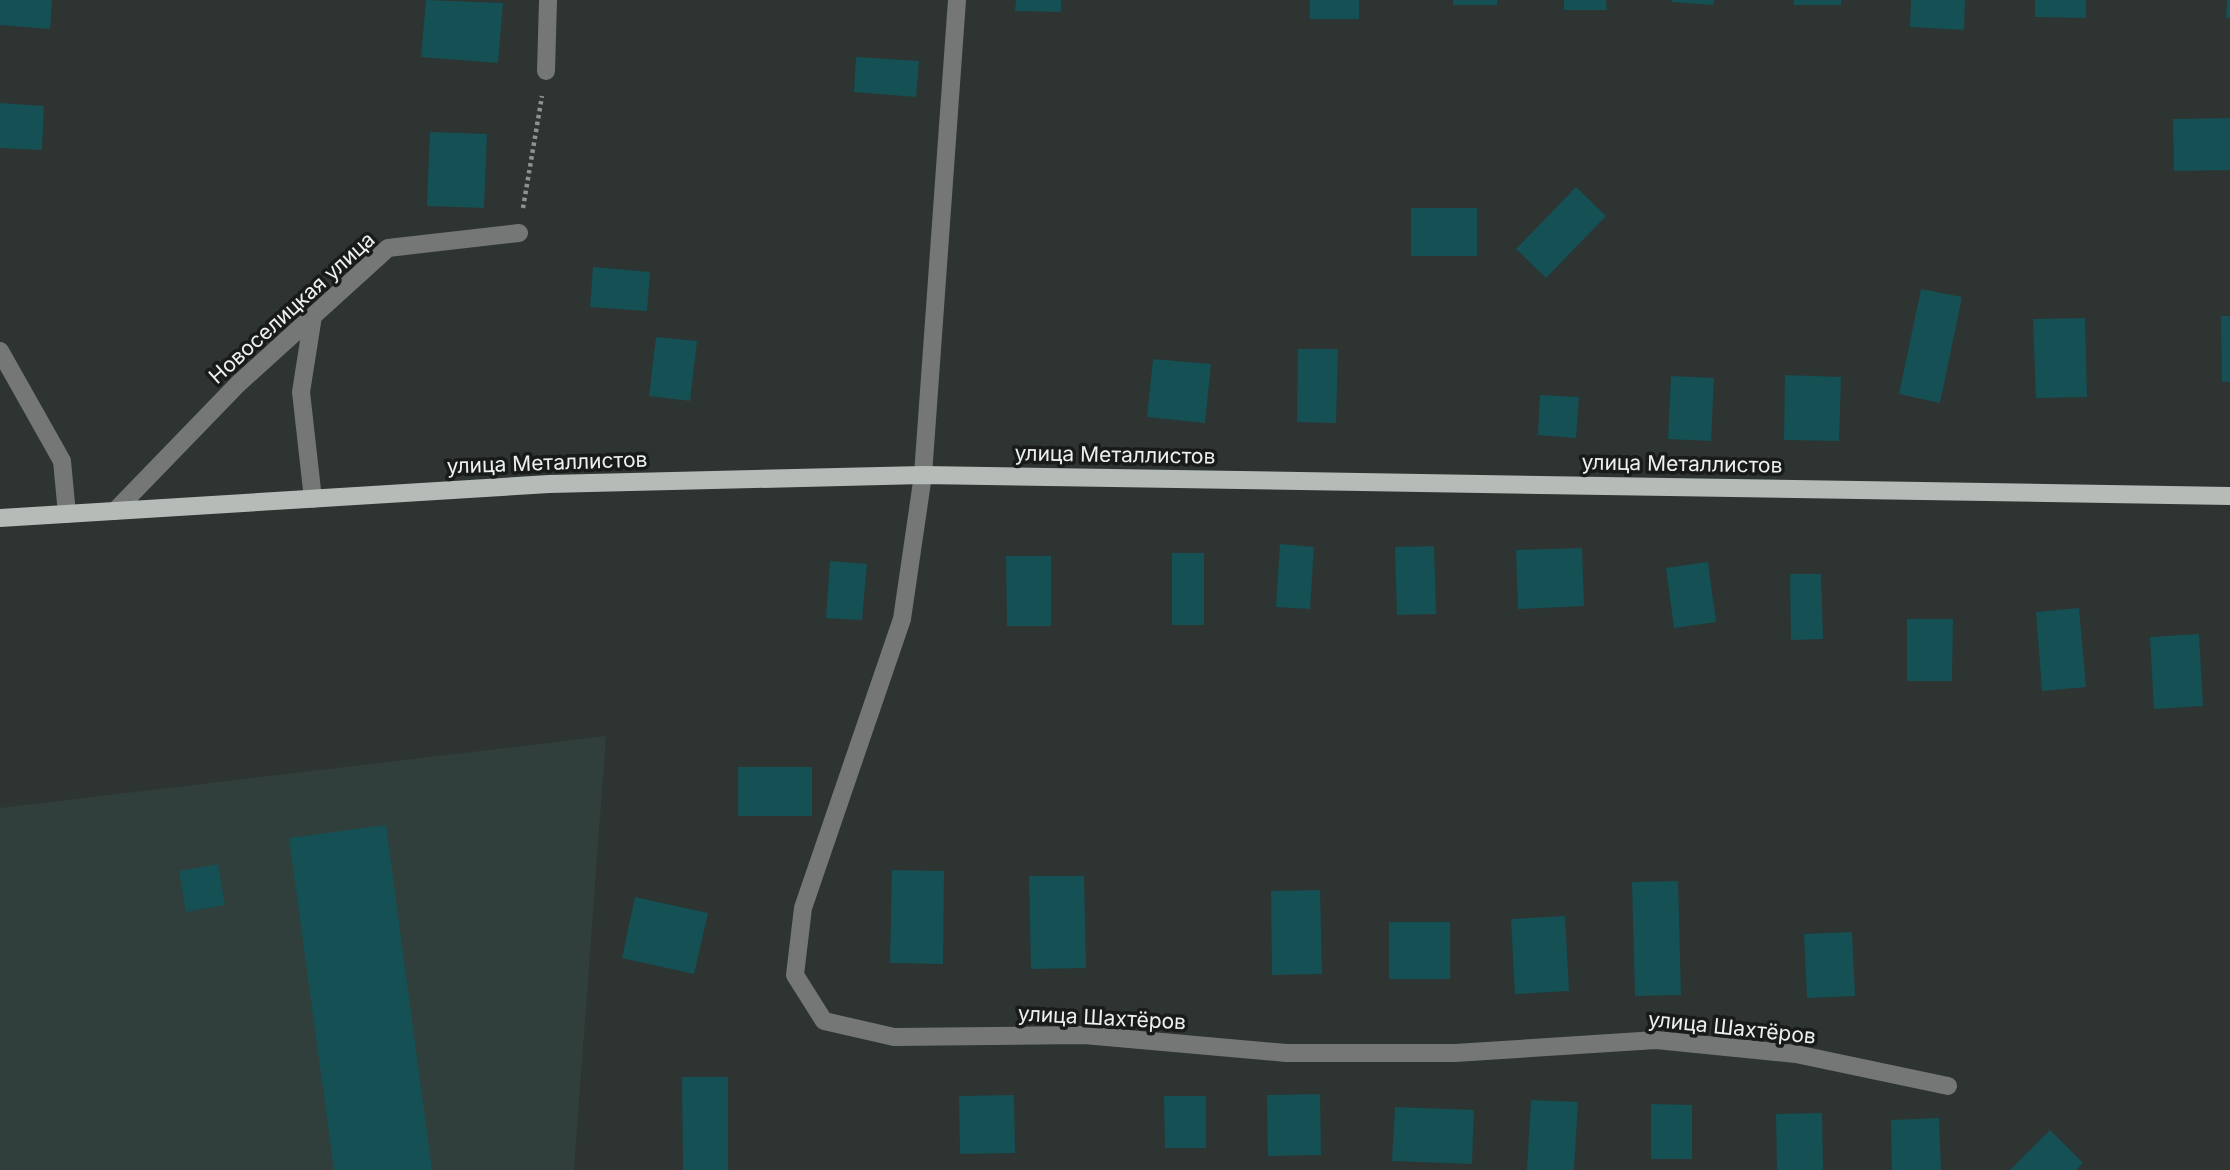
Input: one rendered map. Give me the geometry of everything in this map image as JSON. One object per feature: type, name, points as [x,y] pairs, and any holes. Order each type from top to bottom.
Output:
[{"type":"main road","name":"улица Металлистов","points":[[0,518],[549,484],[923,475],[2230,496]]},
{"type":"street","points":[[546,71],[548,0]]},
{"type":"street","name":"улица Шахтёров","points":[[957,0],[923,475],[902,619],[803,908],[795,975],[824,1021],[894,1037],[1084,1035],[1286,1053],[1455,1053],[1656,1040],[1796,1054],[1948,1086]]},
{"type":"street","name":"Новоселицкая улица","points":[[115,511],[238,384],[388,248],[519,233]]},
{"type":"street","points":[[313,316],[301,392],[313,499]]},
{"type":"street","points":[[0,351],[62,461],[67,514]]},
{"type":"path","points":[[519,233],[546,71]]},
{"type":"shaded area","points":[[606,736],[574,1170],[0,1170],[0,808]]},
{"type":"building","points":[[0,0],[52,0],[50,29],[0,25]]},
{"type":"building","points":[[426,0],[503,3],[498,63],[421,57]]},
{"type":"building","points":[[1016,0],[1061,0],[1061,12],[1015,11]]},
{"type":"building","points":[[1310,0],[1359,0],[1359,19],[1310,19]]},
{"type":"building","points":[[1453,0],[1497,0],[1497,5],[1453,5]]},
{"type":"building","points":[[1564,0],[1606,0],[1607,10],[1564,10]]},
{"type":"building","points":[[1672,0],[1714,0],[1713,5]]},
{"type":"building","points":[[1794,0],[1841,0],[1841,5],[1794,5]]},
{"type":"building","points":[[1911,0],[1965,0],[1964,30],[1910,27]]},
{"type":"building","points":[[2035,0],[2086,0],[2086,18],[2035,17]]},
{"type":"building","points":[[2227,0],[2230,0],[2230,18],[2226,18]]},
{"type":"building","points":[[856,57],[919,61],[916,97],[854,92]]},
{"type":"building","points":[[0,103],[44,106],[42,150],[0,148]]},
{"type":"building","points":[[2230,118],[2230,170],[2174,171],[2173,119]]},
{"type":"building","points":[[430,132],[487,134],[484,208],[427,206]]},
{"type":"building","points":[[1576,187],[1606,216],[1546,278],[1516,249]]},
{"type":"building","points":[[1411,208],[1477,208],[1477,256],[1411,256]]},
{"type":"building","points":[[593,267],[650,272],[647,311],[590,307]]},
{"type":"building","points":[[1921,289],[1962,297],[1940,403],[1899,394]]},
{"type":"building","points":[[2221,316],[2230,316],[2230,382],[2222,382]]},
{"type":"building","points":[[2085,318],[2087,397],[2036,398],[2033,319]]},
{"type":"building","points":[[656,337],[697,341],[690,401],[649,396]]},
{"type":"building","points":[[1298,349],[1338,349],[1336,423],[1297,422]]},
{"type":"building","points":[[1153,359],[1211,364],[1205,423],[1147,417]]},
{"type":"building","points":[[1785,375],[1841,377],[1839,441],[1784,440]]},
{"type":"building","points":[[1671,376],[1714,378],[1711,441],[1668,439]]},
{"type":"building","points":[[1540,395],[1579,397],[1576,438],[1538,435]]},
{"type":"building","points":[[1280,544],[1314,547],[1310,609],[1276,607]]},
{"type":"building","points":[[1434,546],[1436,614],[1397,615],[1395,547]]},
{"type":"building","points":[[1582,548],[1584,606],[1518,609],[1516,550]]},
{"type":"building","points":[[1172,553],[1204,553],[1204,625],[1172,625]]},
{"type":"building","points":[[1006,556],[1051,556],[1051,626],[1007,626]]},
{"type":"building","points":[[830,561],[867,564],[862,620],[826,618]]},
{"type":"building","points":[[1708,562],[1716,622],[1674,628],[1666,568]]},
{"type":"building","points":[[1790,574],[1821,574],[1823,639],[1791,640]]},
{"type":"building","points":[[2079,608],[2086,687],[2042,691],[2036,612]]},
{"type":"building","points":[[1907,619],[1953,619],[1952,681],[1907,681]]},
{"type":"building","points":[[2199,634],[2203,706],[2154,709],[2150,637]]},
{"type":"building","points":[[738,767],[812,767],[812,816],[738,816]]},
{"type":"building","points":[[386,825],[432,1170],[334,1170],[289,838]]},
{"type":"building","points":[[218,864],[225,905],[186,912],[179,871]]},
{"type":"building","points":[[892,870],[944,871],[943,964],[890,963]]},
{"type":"building","points":[[1029,876],[1084,876],[1086,968],[1031,969]]},
{"type":"building","points":[[1678,881],[1681,995],[1635,996],[1632,882]]},
{"type":"building","points":[[1320,890],[1322,974],[1272,975],[1271,891]]},
{"type":"building","points":[[635,897],[708,913],[694,974],[622,958]]},
{"type":"building","points":[[1565,916],[1569,991],[1515,994],[1511,919]]},
{"type":"building","points":[[1389,922],[1450,922],[1450,979],[1389,979]]},
{"type":"building","points":[[1852,932],[1855,996],[1807,998],[1804,934]]},
{"type":"building","points":[[682,1077],[728,1077],[728,1170],[683,1170]]},
{"type":"building","points":[[1320,1094],[1321,1155],[1268,1156],[1267,1095]]},
{"type":"building","points":[[1014,1095],[1015,1153],[960,1154],[959,1096]]},
{"type":"building","points":[[1164,1096],[1206,1096],[1206,1148],[1165,1148]]},
{"type":"building","points":[[1531,1100],[1578,1102],[1574,1170],[1527,1170]]},
{"type":"building","points":[[1651,1104],[1692,1105],[1692,1159],[1651,1159]]},
{"type":"building","points":[[1395,1107],[1474,1110],[1472,1164],[1392,1161]]},
{"type":"building","points":[[1822,1113],[1823,1170],[1777,1170],[1776,1114]]},
{"type":"building","points":[[1939,1118],[1941,1170],[1892,1170],[1891,1120]]},
{"type":"building","points":[[2050,1130],[2083,1163],[2076,1170],[2010,1170]]}]
